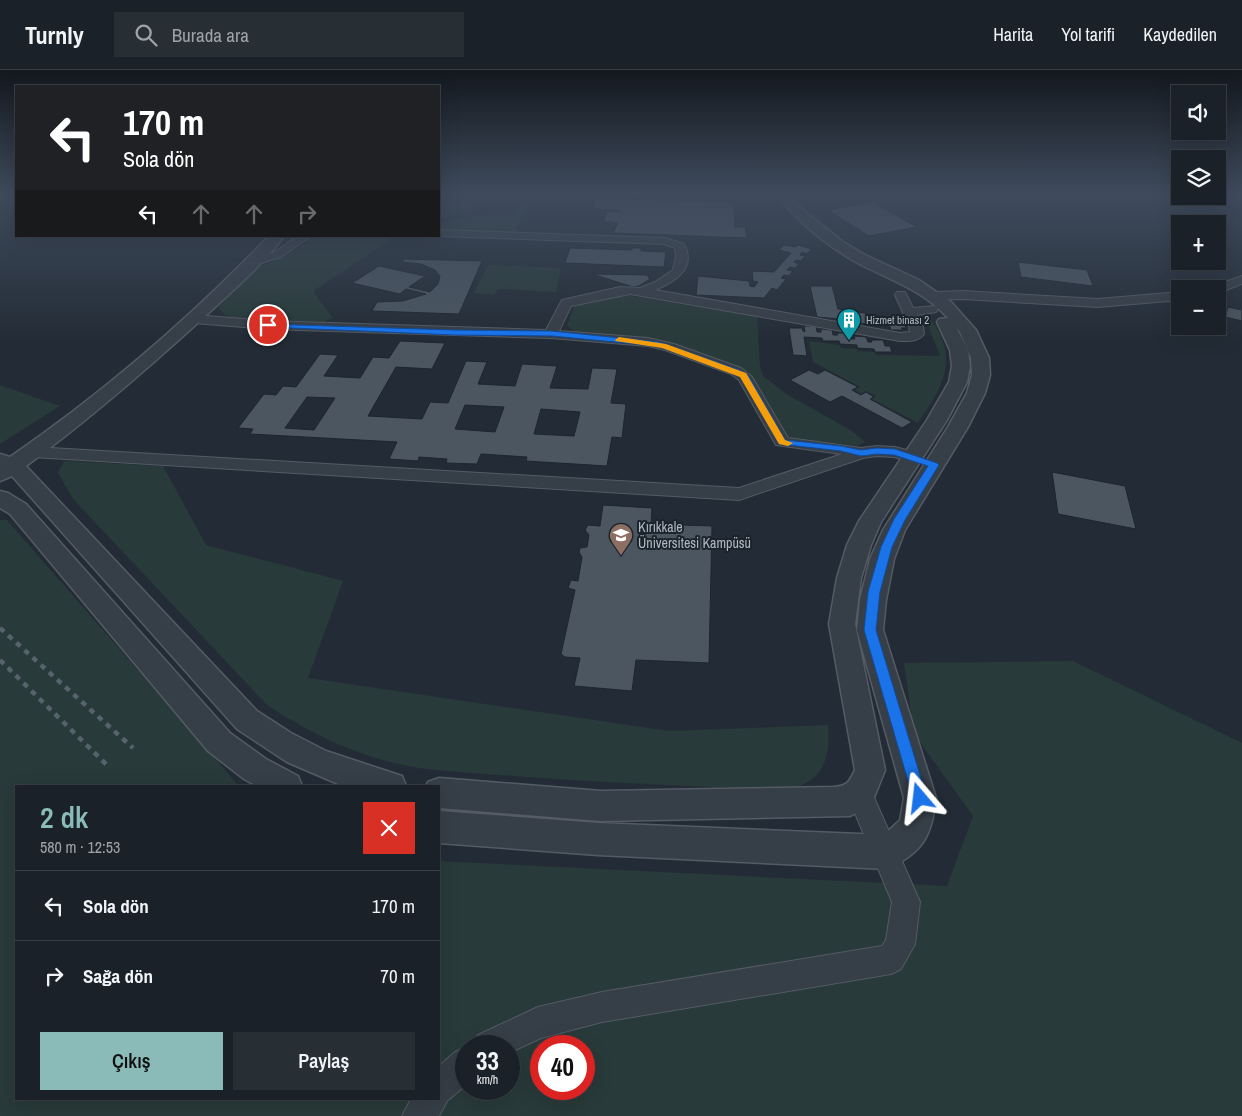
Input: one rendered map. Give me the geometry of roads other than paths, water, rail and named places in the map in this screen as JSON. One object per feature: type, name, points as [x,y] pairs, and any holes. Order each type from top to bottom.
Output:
[{"type":"street","points":[[244,263],[260,242]]},
{"type":"street","points":[[9,462],[55,436],[187,318],[244,263],[270,242]]},
{"type":"street","points":[[244,263],[277,255],[297,242]]},
{"type":"street","points":[[643,291],[667,282],[680,269],[680,246],[667,242]]},
{"type":"street","points":[[440,793],[601,806],[842,802],[850,801],[860,794],[870,770],[842,624],[846,593],[854,558],[867,527],[923,461],[958,427],[976,393],[981,376],[969,351],[968,330],[895,283],[849,261],[819,242]]},
{"type":"street","points":[[834,242],[860,258],[900,275],[931,306]]},
{"type":"street","points":[[1226,286],[1242,280]]},
{"type":"street","points":[[552,334],[566,303],[620,291],[643,291],[900,337],[911,337],[917,334],[916,326],[931,306]]},
{"type":"street","points":[[901,295],[931,306],[973,296],[1098,303],[1171,297]]},
{"type":"street","points":[[9,462],[38,432],[187,318],[268,325],[552,334],[659,344],[736,371],[746,378],[782,442],[861,453]]},
{"type":"street","points":[[9,462],[739,494],[861,453],[877,451],[895,452],[923,461]]},
{"type":"street","points":[[440,827],[598,839],[886,852],[900,846],[910,837],[918,819],[920,798],[870,630],[873,600],[880,565],[923,461]]},
{"type":"street","points":[[9,462],[44,497],[247,720],[271,738],[308,758],[349,775],[388,785]]},
{"type":"street","points":[[6,505],[219,742],[255,769],[285,785]]},
{"type":"street","points":[[512,1035],[538,1023],[602,1007],[891,959],[900,944],[906,902],[860,794]]},
{"type":"street","points":[[440,1087],[455,1073]]},
{"type":"street","points":[[418,1116],[430,1100]]},
{"type":"railway","points":[[0,628],[133,748]]},
{"type":"railway","points":[[0,660],[108,766]]},
{"type":"place","name":"Hizmet binası 2","points":[[849,341]]},
{"type":"place","name":"Kırıkkale Üniversitesi Kampüsü","points":[[621,556]]}]
